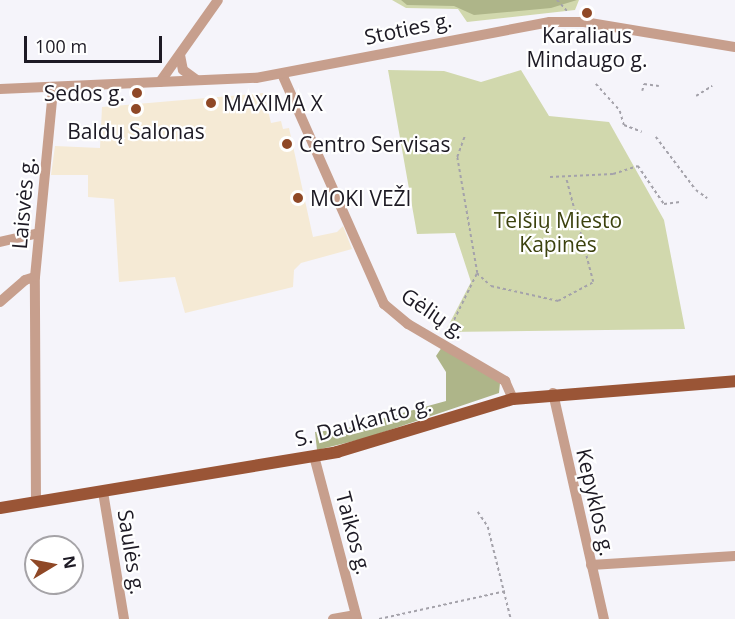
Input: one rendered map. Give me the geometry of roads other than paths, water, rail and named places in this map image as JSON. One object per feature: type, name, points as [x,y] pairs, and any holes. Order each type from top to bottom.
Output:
[{"type":"main road","name":"S. Daukanto g.","points":[[0,508],[357,447],[513,399],[553,393],[735,381]]},
{"type":"street","points":[[160,82],[218,0]]},
{"type":"street","name":"Stoties g.","points":[[0,89],[53,89],[282,74],[520,25],[570,22],[735,47]]},
{"type":"street","points":[[180,55],[183,70],[198,80]]},
{"type":"street","name":"Gėlių g.","points":[[282,74],[384,304],[408,324],[505,381],[513,399]]},
{"type":"street","name":"Laisvės g.","points":[[36,502],[36,278],[53,89]]},
{"type":"street","points":[[0,242],[39,234]]},
{"type":"street","points":[[0,302],[25,280],[36,278]]},
{"type":"street","name":"Kepyklos g.","points":[[553,393],[604,619]]},
{"type":"street","name":"Taikos g.","points":[[314,456],[357,617]]},
{"type":"street","name":"Saulės g.","points":[[103,492],[123,619]]},
{"type":"street","points":[[591,565],[735,556]]},
{"type":"street","points":[[333,619],[357,617]]},
{"type":"place","name":"Karaliaus Mindaugo g.","points":[[587,13]]},
{"type":"place","name":"Sedos g.","points":[[137,93]]},
{"type":"place","name":"MAXIMA X","points":[[211,103]]},
{"type":"place","name":"Baldų Salonas","points":[[136,109]]},
{"type":"place","name":"Centro Servisas","points":[[287,144]]},
{"type":"place","name":"MOKI VEŽI","points":[[298,198]]},
{"type":"park label","name":"Telšių Miesto Kapinės","points":[[558,232]]}]
